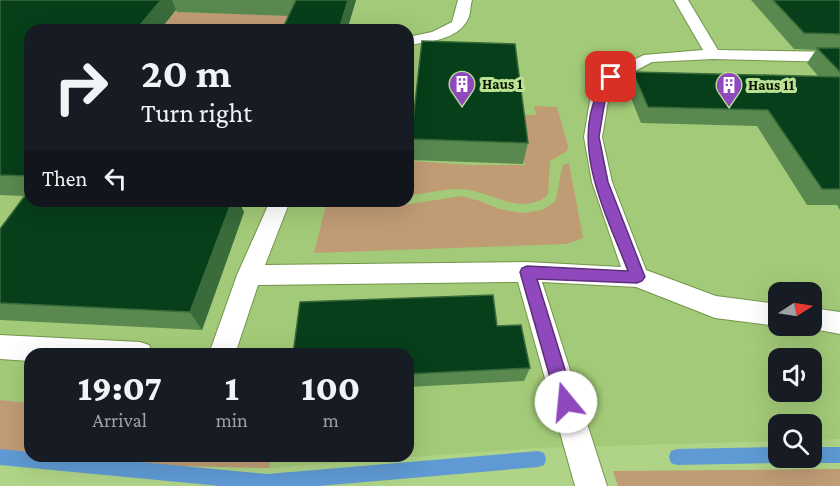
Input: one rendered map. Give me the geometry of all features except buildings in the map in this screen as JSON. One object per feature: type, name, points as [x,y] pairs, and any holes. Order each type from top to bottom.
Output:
[{"type":"lane","points":[[414,40],[429,38],[451,30],[462,18],[465,0]]},
{"type":"lane","points":[[681,0],[713,54]]},
{"type":"lane","points":[[637,277],[602,182],[593,137],[599,100],[611,77],[649,58],[713,54],[840,57]]},
{"type":"lane","points":[[224,348],[249,275],[277,207]]},
{"type":"lane","points":[[527,272],[591,486]]},
{"type":"lane","points":[[249,275],[527,272],[637,277],[716,307],[768,314]]},
{"type":"lane","points":[[822,320],[840,323]]},
{"type":"lane","points":[[0,348],[24,349]]},
{"type":"shaded area","points":[[0,0],[840,0],[840,439],[822,440],[822,414],[768,414],[768,441],[533,448],[414,457],[414,348],[24,348],[24,402],[0,400]]},
{"type":"shaded area","points":[[175,12],[302,16],[298,24],[165,24]]},
{"type":"shaded area","points":[[534,106],[557,107],[568,146],[567,151],[550,161],[548,195],[526,204],[504,201],[471,190],[459,189],[414,194],[414,161],[525,165],[519,115],[536,115]]},
{"type":"shaded area","points":[[569,163],[583,238],[567,244],[314,253],[326,207],[414,207],[414,203],[462,196],[499,209],[523,213],[542,210],[555,202],[563,165]]},
{"type":"shaded area","points":[[0,400],[24,402],[24,462],[270,462],[269,468],[0,462]]},
{"type":"shaded area","points":[[270,462],[348,462],[269,468]]},
{"type":"shaded area","points":[[840,469],[840,486],[618,486],[613,471]]},
{"type":"waterway","points":[[677,457],[768,455]]},
{"type":"waterway","points":[[822,455],[840,455]]},
{"type":"waterway","points":[[0,457],[24,459]]},
{"type":"waterway","points":[[53,462],[267,482],[538,459]]},
{"type":"place","name":"Haus 1","points":[[462,107]]},
{"type":"place","name":"Haus 11","points":[[729,108]]},
{"type":"route","points":[[566,402],[527,272],[637,277],[602,182],[593,137],[599,100],[611,77]]}]
